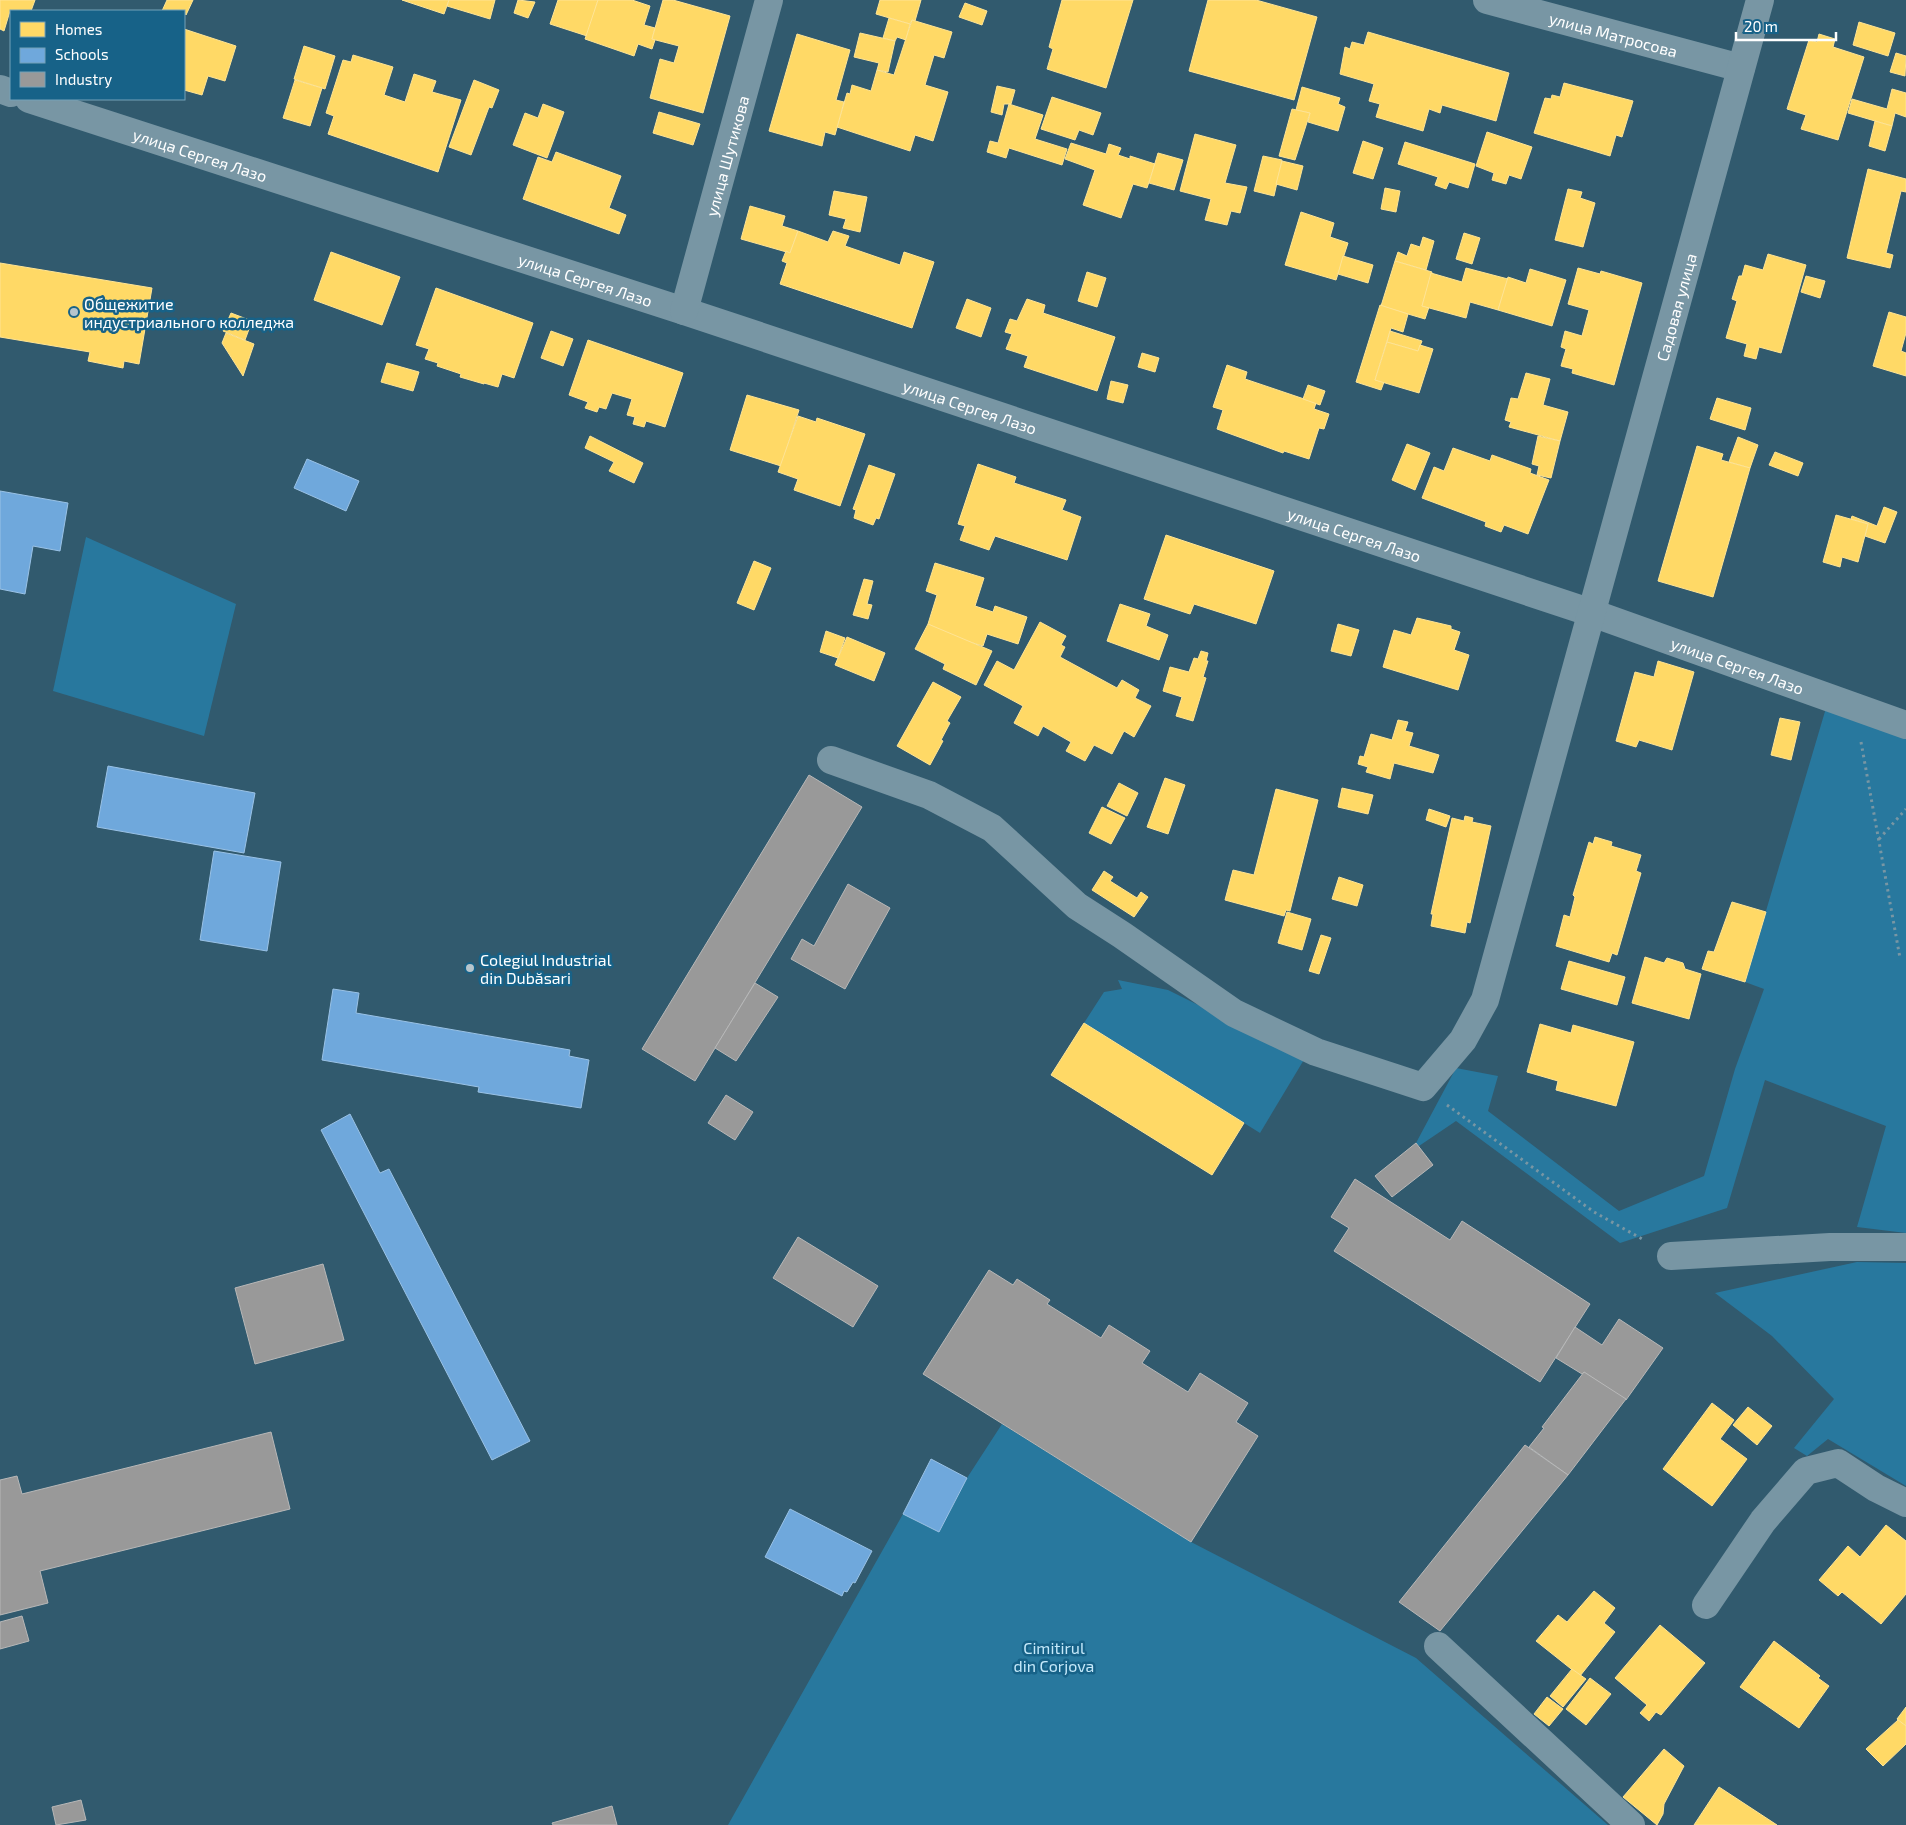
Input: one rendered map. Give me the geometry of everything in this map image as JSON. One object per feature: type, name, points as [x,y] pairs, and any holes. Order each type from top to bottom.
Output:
[{"type":"street","name":"улица Шутикова","points":[[684,311],[769,0]]},
{"type":"street","name":"улица Матросова","points":[[1487,0],[1741,68]]},
{"type":"street","name":"Садовая улица","points":[[1423,1087],[1463,1040],[1485,1000],[1760,0]]},
{"type":"street","name":"улица Сергея Лазо","points":[[33,100],[684,311],[1592,613],[1906,725]]},
{"type":"street","points":[[831,760],[929,794],[992,828],[1077,906],[1234,1013],[1316,1052],[1423,1087]]},
{"type":"street","points":[[1670,1256],[1830,1247],[1906,1247]]},
{"type":"street","points":[[1706,1605],[1763,1521],[1806,1471],[1838,1463],[1876,1488],[1906,1503]]},
{"type":"street","points":[[1438,1646],[1631,1825]]},
{"type":"path","points":[[1853,705],[1871,788],[1878,839],[1900,958]]},
{"type":"path","points":[[1878,839],[1906,809]]},
{"type":"path","points":[[1423,1087],[1594,1212],[1670,1256]]},
{"type":"green space","points":[[86,537],[236,604],[204,736],[53,691]]},
{"type":"green space","points":[[1826,708],[1906,739],[1906,1233],[1857,1227],[1886,1126],[1765,1080],[1727,1208],[1620,1243],[1456,1121],[1419,1146],[1416,1143],[1456,1068],[1498,1076],[1488,1111],[1619,1211],[1704,1176],[1735,1069],[1764,989],[1745,982]]},
{"type":"green space","points":[[1118,980],[1168,990],[1305,1058],[1260,1133],[1084,1023],[1104,992],[1122,989]]},
{"type":"green space","points":[[1857,1262],[1906,1263],[1906,1486],[1828,1439],[1807,1456],[1794,1448],[1834,1399],[1772,1336],[1715,1293]]},
{"type":"green space","name":"Cimitirul din Corjova","points":[[1002,1424],[1191,1542],[1416,1658],[1608,1825],[728,1825],[903,1514],[939,1532],[967,1478]]},
{"type":"building: Homes","points":[[0,0],[35,0],[31,10],[10,10],[4,31],[0,29]]},
{"type":"building: Homes","points":[[167,0],[193,0],[186,15],[185,10],[162,10]]},
{"type":"building: Homes","points":[[402,0],[449,0],[444,14]]},
{"type":"building: Homes","points":[[449,0],[495,0],[490,19],[447,6]]},
{"type":"building: Homes","points":[[518,0],[535,2],[528,18],[514,13]]},
{"type":"building: Homes","points":[[558,0],[598,0],[587,36],[550,24]]},
{"type":"building: Homes","points":[[598,0],[632,0],[650,6],[644,25],[655,28],[652,39],[655,40],[652,49],[638,44],[634,56],[585,39]]},
{"type":"building: Homes","points":[[663,0],[673,0],[730,16],[703,113],[650,98],[660,59],[674,63],[679,46],[652,39]]},
{"type":"building: Homes","points":[[880,0],[921,0],[915,21],[912,20],[910,24],[876,14]]},
{"type":"building: Homes","points":[[1062,0],[1133,0],[1106,88],[1047,69],[1053,49],[1049,47]]},
{"type":"building: Homes","points":[[1208,0],[1256,0],[1317,17],[1294,100],[1189,71]]},
{"type":"building: Homes","points":[[965,3],[987,11],[982,25],[959,17]]},
{"type":"building: Homes","points":[[889,18],[910,24],[906,40],[897,37],[895,41],[883,38]]},
{"type":"building: Homes","points":[[912,20],[952,32],[944,58],[934,55],[925,85],[948,92],[933,141],[915,135],[910,151],[837,127],[847,93],[850,94],[852,85],[871,91],[877,70],[894,75]]},
{"type":"building: Homes","points":[[1859,22],[1895,33],[1888,56],[1853,45]]},
{"type":"building: Homes","points":[[185,29],[236,46],[225,81],[208,76],[202,95],[185,90]]},
{"type":"building: Homes","points":[[1368,32],[1509,73],[1496,121],[1442,105],[1440,113],[1429,109],[1423,131],[1376,117],[1380,104],[1369,101],[1374,84],[1340,74],[1345,47],[1350,49],[1352,42],[1364,45]]},
{"type":"building: Homes","points":[[860,33],[895,41],[888,72],[877,70],[879,63],[854,57]]},
{"type":"building: Homes","points":[[797,34],[850,50],[836,100],[844,102],[835,135],[825,132],[822,146],[769,131]]},
{"type":"building: Homes","points":[[1819,34],[1835,39],[1833,47],[1864,57],[1838,140],[1801,129],[1806,115],[1787,109],[1809,40],[1817,42]]},
{"type":"building: Homes","points":[[304,46],[335,56],[325,89],[294,79]]},
{"type":"building: Homes","points":[[1896,53],[1906,56],[1905,76],[1890,72]]},
{"type":"building: Homes","points":[[353,55],[393,67],[384,95],[405,102],[414,74],[436,81],[432,92],[461,100],[438,172],[328,134],[334,116],[326,113],[343,60],[351,62]]},
{"type":"building: Homes","points":[[295,80],[322,88],[310,126],[283,118]]},
{"type":"building: Homes","points":[[474,80],[499,90],[492,108],[489,107],[471,155],[449,147]]},
{"type":"building: Homes","points":[[1564,83],[1633,101],[1622,137],[1616,135],[1610,156],[1534,133],[1545,98],[1551,99],[1552,95],[1560,97]]},
{"type":"building: Homes","points":[[997,86],[1015,90],[1011,104],[1004,104],[1002,115],[991,112]]},
{"type":"building: Homes","points":[[1302,87],[1340,98],[1338,104],[1345,107],[1338,131],[1308,122],[1310,113],[1296,110]]},
{"type":"building: Homes","points":[[1892,89],[1906,93],[1906,117],[1895,113],[1892,126],[1848,113],[1852,99],[1887,109]]},
{"type":"building: Homes","points":[[1052,97],[1101,113],[1093,135],[1079,130],[1075,140],[1041,129]]},
{"type":"building: Homes","points":[[543,104],[564,112],[547,158],[513,145],[525,113],[538,118]]},
{"type":"building: Homes","points":[[1009,104],[1043,115],[1035,139],[1067,149],[1062,165],[1009,148],[1006,158],[987,152],[990,141],[998,143]]},
{"type":"building: Homes","points":[[1292,109],[1310,113],[1295,160],[1279,156]]},
{"type":"building: Homes","points":[[659,112],[700,124],[693,145],[653,133]]},
{"type":"building: Homes","points":[[1875,121],[1892,126],[1885,151],[1869,146]]},
{"type":"building: Homes","points":[[1487,132],[1532,147],[1521,179],[1509,175],[1506,184],[1492,180],[1494,173],[1476,166]]},
{"type":"building: Homes","points":[[1195,134],[1236,145],[1225,183],[1247,187],[1240,213],[1231,211],[1227,225],[1205,220],[1211,199],[1180,191]]},
{"type":"building: Homes","points":[[1363,141],[1383,148],[1373,179],[1353,173]]},
{"type":"building: Homes","points":[[1405,142],[1475,164],[1468,188],[1449,182],[1446,189],[1435,185],[1438,177],[1398,164]]},
{"type":"building: Homes","points":[[1071,143],[1106,154],[1109,144],[1121,148],[1118,155],[1130,159],[1130,156],[1155,164],[1147,188],[1133,184],[1121,218],[1083,205],[1095,170],[1065,159]]},
{"type":"building: Homes","points":[[556,152],[621,176],[609,208],[626,215],[619,234],[523,199],[538,157],[552,162]]},
{"type":"building: Homes","points":[[1158,153],[1183,160],[1174,190],[1149,183]]},
{"type":"building: Homes","points":[[1263,156],[1282,160],[1274,196],[1254,191]]},
{"type":"building: Homes","points":[[1282,161],[1303,166],[1297,190],[1276,184]]},
{"type":"building: Homes","points":[[1868,169],[1906,179],[1906,192],[1901,191],[1886,253],[1893,255],[1890,268],[1847,258]]},
{"type":"building: Homes","points":[[1385,188],[1400,191],[1396,212],[1381,209]]},
{"type":"building: Homes","points":[[1568,189],[1582,192],[1580,198],[1595,203],[1583,247],[1555,240]]},
{"type":"building: Homes","points":[[834,191],[867,197],[860,232],[843,228],[846,219],[829,215]]},
{"type":"building: Homes","points":[[750,206],[785,216],[782,226],[798,231],[790,253],[741,239]]},
{"type":"building: Homes","points":[[1301,212],[1334,223],[1330,237],[1348,243],[1336,280],[1285,265]]},
{"type":"building: Homes","points":[[798,231],[828,242],[833,231],[849,236],[845,246],[900,265],[904,252],[934,262],[912,328],[780,284],[787,263],[782,261],[786,251],[790,253]]},
{"type":"building: Homes","points":[[1464,233],[1480,238],[1472,264],[1456,259]]},
{"type":"building: Homes","points":[[1423,237],[1434,241],[1426,270],[1395,261],[1398,252],[1407,256],[1411,244],[1420,247]]},
{"type":"building: Homes","points":[[331,252],[400,277],[382,325],[314,300]]},
{"type":"building: Homes","points":[[1768,254],[1806,265],[1781,353],[1759,347],[1756,359],[1744,356],[1747,344],[1726,338],[1737,301],[1732,299],[1739,276],[1742,276],[1745,265],[1763,270]]},
{"type":"building: Homes","points":[[1343,256],[1373,265],[1368,283],[1338,274]]},
{"type":"building: Homes","points":[[1395,261],[1432,272],[1422,306],[1429,307],[1425,319],[1381,306]]},
{"type":"building: Homes","name":"Общежитие индустриального колледжа","points":[[0,263],[152,288],[139,364],[124,361],[123,368],[88,361],[90,352],[0,337]]},
{"type":"building: Homes","points":[[1466,268],[1508,279],[1498,310],[1470,302],[1466,318],[1422,306],[1431,273],[1462,282]]},
{"type":"building: Homes","points":[[1578,268],[1600,274],[1601,271],[1642,283],[1614,385],[1572,373],[1573,369],[1561,366],[1566,349],[1561,347],[1565,331],[1582,336],[1589,310],[1568,304]]},
{"type":"building: Homes","points":[[1530,269],[1566,280],[1552,326],[1498,310],[1508,277],[1526,283]]},
{"type":"building: Homes","points":[[1087,272],[1106,278],[1097,307],[1078,301]]},
{"type":"building: Homes","points":[[1806,276],[1825,281],[1820,298],[1801,292]]},
{"type":"building: Homes","points":[[436,288],[533,323],[514,378],[502,374],[498,387],[460,377],[461,374],[437,366],[438,363],[425,359],[429,349],[416,345]]},
{"type":"building: Homes","points":[[967,299],[991,308],[981,337],[956,328]]},
{"type":"building: Homes","points":[[1027,299],[1045,305],[1043,313],[1115,337],[1097,391],[1024,367],[1028,356],[1006,349],[1012,334],[1005,332],[1010,319],[1017,321]]},
{"type":"building: Homes","points":[[1380,305],[1408,314],[1403,332],[1391,328],[1375,380],[1384,382],[1381,390],[1356,382]]},
{"type":"building: Homes","points":[[1889,312],[1906,317],[1906,333],[1901,351],[1906,353],[1906,376],[1873,366]]},
{"type":"building: Homes","points":[[231,313],[252,321],[245,340],[223,331]]},
{"type":"building: Homes","points":[[551,331],[573,339],[563,366],[541,358]]},
{"type":"building: Homes","points":[[1390,331],[1422,341],[1418,351],[1387,342]]},
{"type":"building: Homes","points":[[226,333],[254,344],[243,376],[222,343]]},
{"type":"building: Homes","points":[[588,340],[683,373],[665,427],[646,421],[644,427],[633,424],[635,417],[627,415],[632,399],[612,393],[606,409],[599,407],[597,412],[585,408],[588,402],[569,395]]},
{"type":"building: Homes","points":[[1387,342],[1418,351],[1420,345],[1433,349],[1419,393],[1375,380]]},
{"type":"building: Homes","points":[[1142,353],[1159,358],[1155,372],[1138,367]]},
{"type":"building: Homes","points":[[387,363],[419,372],[413,391],[381,382]]},
{"type":"building: Homes","points":[[1227,365],[1247,372],[1245,379],[1316,403],[1314,409],[1329,414],[1324,429],[1319,428],[1309,459],[1284,451],[1283,453],[1217,429],[1223,410],[1213,407]]},
{"type":"building: Homes","points":[[1526,373],[1550,379],[1543,405],[1568,412],[1560,441],[1509,427],[1511,422],[1505,420],[1511,398],[1518,399]]},
{"type":"building: Homes","points":[[1111,381],[1128,385],[1123,403],[1107,399]]},
{"type":"building: Homes","points":[[1308,385],[1325,391],[1320,405],[1303,399]]},
{"type":"building: Homes","points":[[747,395],[799,410],[781,466],[730,450]]},
{"type":"building: Homes","points":[[1717,398],[1751,408],[1745,430],[1710,419]]},
{"type":"building: Homes","points":[[798,416],[816,422],[817,418],[865,434],[840,506],[794,490],[798,479],[778,472]]},
{"type":"building: Homes","points":[[590,436],[643,463],[634,483],[609,471],[614,462],[585,448]]},
{"type":"building: Homes","points":[[1538,436],[1560,441],[1551,478],[1537,475],[1539,466],[1532,464]]},
{"type":"building: Homes","points":[[1738,437],[1758,445],[1750,468],[1729,462]]},
{"type":"building: Homes","points":[[1407,444],[1430,453],[1415,490],[1392,480]]},
{"type":"building: Homes","points":[[1697,446],[1723,454],[1721,460],[1750,468],[1713,597],[1658,581]]},
{"type":"building: Homes","points":[[1453,448],[1490,461],[1492,455],[1531,469],[1530,473],[1549,480],[1528,534],[1504,525],[1501,532],[1485,526],[1486,522],[1422,498],[1434,467],[1444,471]]},
{"type":"building: Homes","points":[[1775,452],[1803,463],[1798,476],[1769,465]]},
{"type":"building: Homes","points":[[978,464],[1016,477],[1014,483],[1066,500],[1062,510],[1081,517],[1067,560],[995,536],[989,550],[960,540],[965,526],[958,524]]},
{"type":"building: Homes","points":[[869,465],[895,474],[879,519],[876,518],[873,525],[854,518],[856,510],[853,509]]},
{"type":"building: Homes","points":[[1884,507],[1897,512],[1885,543],[1865,536],[1868,524],[1851,519],[1852,516],[1877,526]]},
{"type":"building: Homes","points":[[1836,515],[1868,524],[1858,562],[1842,557],[1840,567],[1823,562]]},
{"type":"building: Homes","points":[[1166,535],[1274,571],[1256,624],[1194,604],[1190,614],[1144,599]]},
{"type":"building: Homes","points":[[754,561],[771,568],[754,610],[737,603]]},
{"type":"building: Homes","points":[[935,563],[984,578],[975,606],[993,612],[995,606],[1027,617],[1018,644],[987,634],[983,646],[956,638],[928,624],[937,595],[926,591]]},
{"type":"building: Homes","points":[[864,579],[873,581],[867,604],[872,605],[868,619],[853,615]]},
{"type":"building: Homes","points":[[1120,604],[1150,614],[1146,626],[1168,635],[1159,660],[1107,641]]},
{"type":"building: Homes","points":[[1417,618],[1451,626],[1451,629],[1460,632],[1454,650],[1469,655],[1458,690],[1383,667],[1394,630],[1411,635]]},
{"type":"building: Homes","points":[[1040,622],[1066,636],[1061,645],[1065,647],[1060,657],[1117,688],[1122,680],[1139,690],[1135,698],[1151,706],[1134,737],[1124,731],[1112,754],[1094,745],[1085,761],[1066,751],[1071,742],[1043,726],[1038,736],[1014,723],[1023,706],[984,685],[997,661],[1014,670]]},
{"type":"building: Homes","points":[[928,624],[992,651],[976,685],[943,669],[945,664],[915,649]]},
{"type":"building: Homes","points":[[1338,624],[1359,630],[1351,656],[1331,651]]},
{"type":"building: Homes","points":[[826,631],[845,638],[838,658],[820,652]]},
{"type":"building: Homes","points":[[847,637],[885,653],[874,681],[835,665]]},
{"type":"building: Homes","points":[[1201,651],[1208,653],[1206,661],[1208,661],[1203,677],[1206,678],[1193,721],[1176,716],[1182,697],[1163,691],[1170,667],[1189,672],[1194,658],[1198,659]]},
{"type":"building: Homes","points":[[1658,661],[1694,672],[1672,750],[1639,740],[1636,747],[1616,741],[1635,672],[1654,677]]},
{"type":"building: Homes","points":[[933,682],[961,697],[947,721],[950,723],[930,765],[897,746]]},
{"type":"building: Homes","points":[[1780,718],[1800,722],[1791,760],[1771,755]]},
{"type":"building: Homes","points":[[1398,720],[1408,722],[1405,731],[1413,733],[1409,746],[1439,755],[1433,773],[1394,763],[1390,779],[1366,772],[1368,767],[1358,764],[1360,756],[1364,757],[1371,734],[1392,740]]},
{"type":"building: Homes","points":[[1165,778],[1185,785],[1168,834],[1147,827]]},
{"type":"building: Homes","points":[[1119,783],[1138,793],[1127,816],[1107,806]]},
{"type":"building: Homes","points":[[1342,788],[1373,795],[1368,814],[1338,807]]},
{"type":"building: Homes","points":[[1276,789],[1318,800],[1290,911],[1286,910],[1284,916],[1225,900],[1233,870],[1254,875]]},
{"type":"building: Homes","points":[[1102,807],[1125,818],[1111,844],[1089,833]]},
{"type":"building: Homes","points":[[1429,809],[1450,816],[1446,827],[1426,820]]},
{"type":"building: Homes","points":[[1465,816],[1473,818],[1472,822],[1491,826],[1470,923],[1467,922],[1465,933],[1431,926],[1433,914],[1431,914],[1452,818],[1464,821]]},
{"type":"building: Homes","points":[[1595,837],[1612,842],[1611,846],[1641,855],[1636,871],[1641,873],[1617,955],[1612,953],[1609,962],[1556,946],[1564,915],[1570,917],[1575,897],[1573,895],[1589,842],[1593,844]]},
{"type":"building: Homes","points":[[1104,871],[1113,877],[1110,881],[1137,898],[1141,892],[1148,897],[1134,917],[1092,890]]},
{"type":"building: Homes","points":[[1339,877],[1363,885],[1357,906],[1332,899]]},
{"type":"building: Homes","points":[[1732,902],[1766,912],[1745,982],[1702,969],[1708,951],[1714,952]]},
{"type":"building: Homes","points":[[1287,912],[1311,919],[1302,950],[1278,943]]},
{"type":"building: Homes","points":[[1321,935],[1331,938],[1319,974],[1309,971]]},
{"type":"building: Homes","points":[[1645,957],[1664,963],[1667,958],[1683,963],[1685,969],[1701,974],[1689,1019],[1632,1003]]},
{"type":"building: Homes","points":[[1569,961],[1625,977],[1617,1005],[1561,989]]},
{"type":"building: Homes","points":[[1084,1023],[1244,1123],[1212,1175],[1051,1075]]},
{"type":"building: Homes","points":[[1540,1024],[1571,1033],[1573,1025],[1634,1042],[1616,1106],[1556,1090],[1558,1081],[1527,1072]]},
{"type":"building: Homes","points":[[1712,1403],[1734,1420],[1720,1439],[1747,1459],[1712,1506],[1663,1469]]},
{"type":"building: Homes","points":[[1748,1407],[1772,1426],[1757,1445],[1733,1425]]},
{"type":"building: Homes","points":[[1886,1525],[1906,1541],[1906,1594],[1881,1624],[1842,1592],[1838,1596],[1819,1580],[1848,1546],[1860,1557]]},
{"type":"building: Homes","points":[[1594,1591],[1615,1608],[1604,1623],[1615,1632],[1580,1676],[1536,1641],[1558,1615],[1567,1622]]},
{"type":"building: Homes","points":[[1660,1625],[1705,1663],[1661,1715],[1656,1712],[1649,1721],[1640,1713],[1647,1705],[1615,1678]]},
{"type":"building: Homes","points":[[1774,1641],[1820,1676],[1818,1678],[1829,1686],[1799,1728],[1740,1687]]},
{"type":"building: Homes","points":[[1572,1669],[1586,1679],[1563,1707],[1550,1696]]},
{"type":"building: Homes","points":[[1590,1678],[1611,1694],[1586,1725],[1566,1709]]},
{"type":"building: Homes","points":[[1547,1697],[1563,1709],[1549,1726],[1534,1714]]},
{"type":"building: Homes","points":[[1906,1707],[1906,1726],[1897,1719]]},
{"type":"building: Homes","points":[[1898,1720],[1906,1726],[1906,1744],[1883,1766],[1866,1749]]},
{"type":"building: Homes","points":[[1664,1749],[1684,1766],[1664,1804],[1663,1814],[1657,1825],[1623,1797]]},
{"type":"building: Homes","points":[[1719,1787],[1777,1825],[1694,1825]]},
{"type":"building: Schools","points":[[307,459],[359,481],[346,511],[294,488]]},
{"type":"building: Schools","points":[[0,491],[68,503],[60,551],[33,546],[25,594],[0,589]]},
{"type":"building: Schools","points":[[108,766],[255,793],[244,853],[97,827]]},
{"type":"building: Schools","points":[[214,851],[281,862],[267,951],[200,940]]},
{"type":"building: Schools","points":[[333,989],[359,993],[356,1013],[570,1050],[569,1056],[589,1060],[581,1108],[478,1092],[479,1087],[322,1060]]},
{"type":"building: Schools","points":[[350,1114],[380,1173],[389,1169],[530,1441],[492,1460],[321,1130]]},
{"type":"building: Schools","points":[[931,1459],[967,1478],[939,1532],[903,1514]]},
{"type":"building: Schools","points":[[790,1509],[872,1551],[855,1583],[853,1582],[847,1592],[844,1591],[842,1596],[765,1557]]},
{"type":"building: Industry","points":[[809,775],[862,807],[695,1081],[642,1049]]},
{"type":"building: Industry","points":[[848,884],[890,908],[845,989],[791,959],[802,939],[814,946]]},
{"type":"building: Industry","points":[[755,983],[778,997],[736,1061],[715,1048]]},
{"type":"building: Industry","points":[[726,1095],[753,1112],[735,1140],[708,1123]]},
{"type":"building: Industry","points":[[1416,1143],[1433,1165],[1392,1197],[1375,1176]]},
{"type":"building: Industry","points":[[1355,1179],[1450,1240],[1462,1221],[1590,1304],[1540,1382],[1334,1251],[1349,1228],[1331,1217]]},
{"type":"building: Industry","points":[[798,1237],[878,1286],[853,1327],[773,1278]]},
{"type":"building: Industry","points":[[323,1264],[344,1340],[255,1364],[235,1288]]},
{"type":"building: Industry","points":[[989,1270],[1013,1285],[1017,1279],[1050,1300],[1047,1304],[1101,1338],[1109,1325],[1150,1351],[1142,1363],[1188,1392],[1200,1373],[1248,1403],[1236,1422],[1258,1436],[1191,1542],[923,1374]]},
{"type":"building: Industry","points":[[1619,1319],[1663,1348],[1626,1400],[1584,1372],[1582,1374],[1556,1358],[1575,1327],[1602,1345]]},
{"type":"building: Industry","points":[[1584,1372],[1626,1399],[1568,1475],[1529,1447]]},
{"type":"building: Industry","points":[[271,1432],[290,1509],[40,1571],[48,1603],[0,1615],[0,1480],[17,1476],[22,1494]]},
{"type":"building: Industry","points":[[1525,1445],[1568,1475],[1440,1631],[1399,1602]]},
{"type":"building: Industry","points":[[22,1616],[29,1641],[0,1649],[0,1622]]},
{"type":"building: Industry","points":[[81,1800],[86,1820],[56,1825],[52,1807]]},
{"type":"building: Industry","points":[[612,1806],[617,1825],[553,1825],[552,1823]]},
{"type":"place","name":"Общежитие индустриального колледжа","points":[[74,312]]},
{"type":"place","name":"Colegiul Industrial din Dubăsari","points":[[470,968]]}]
